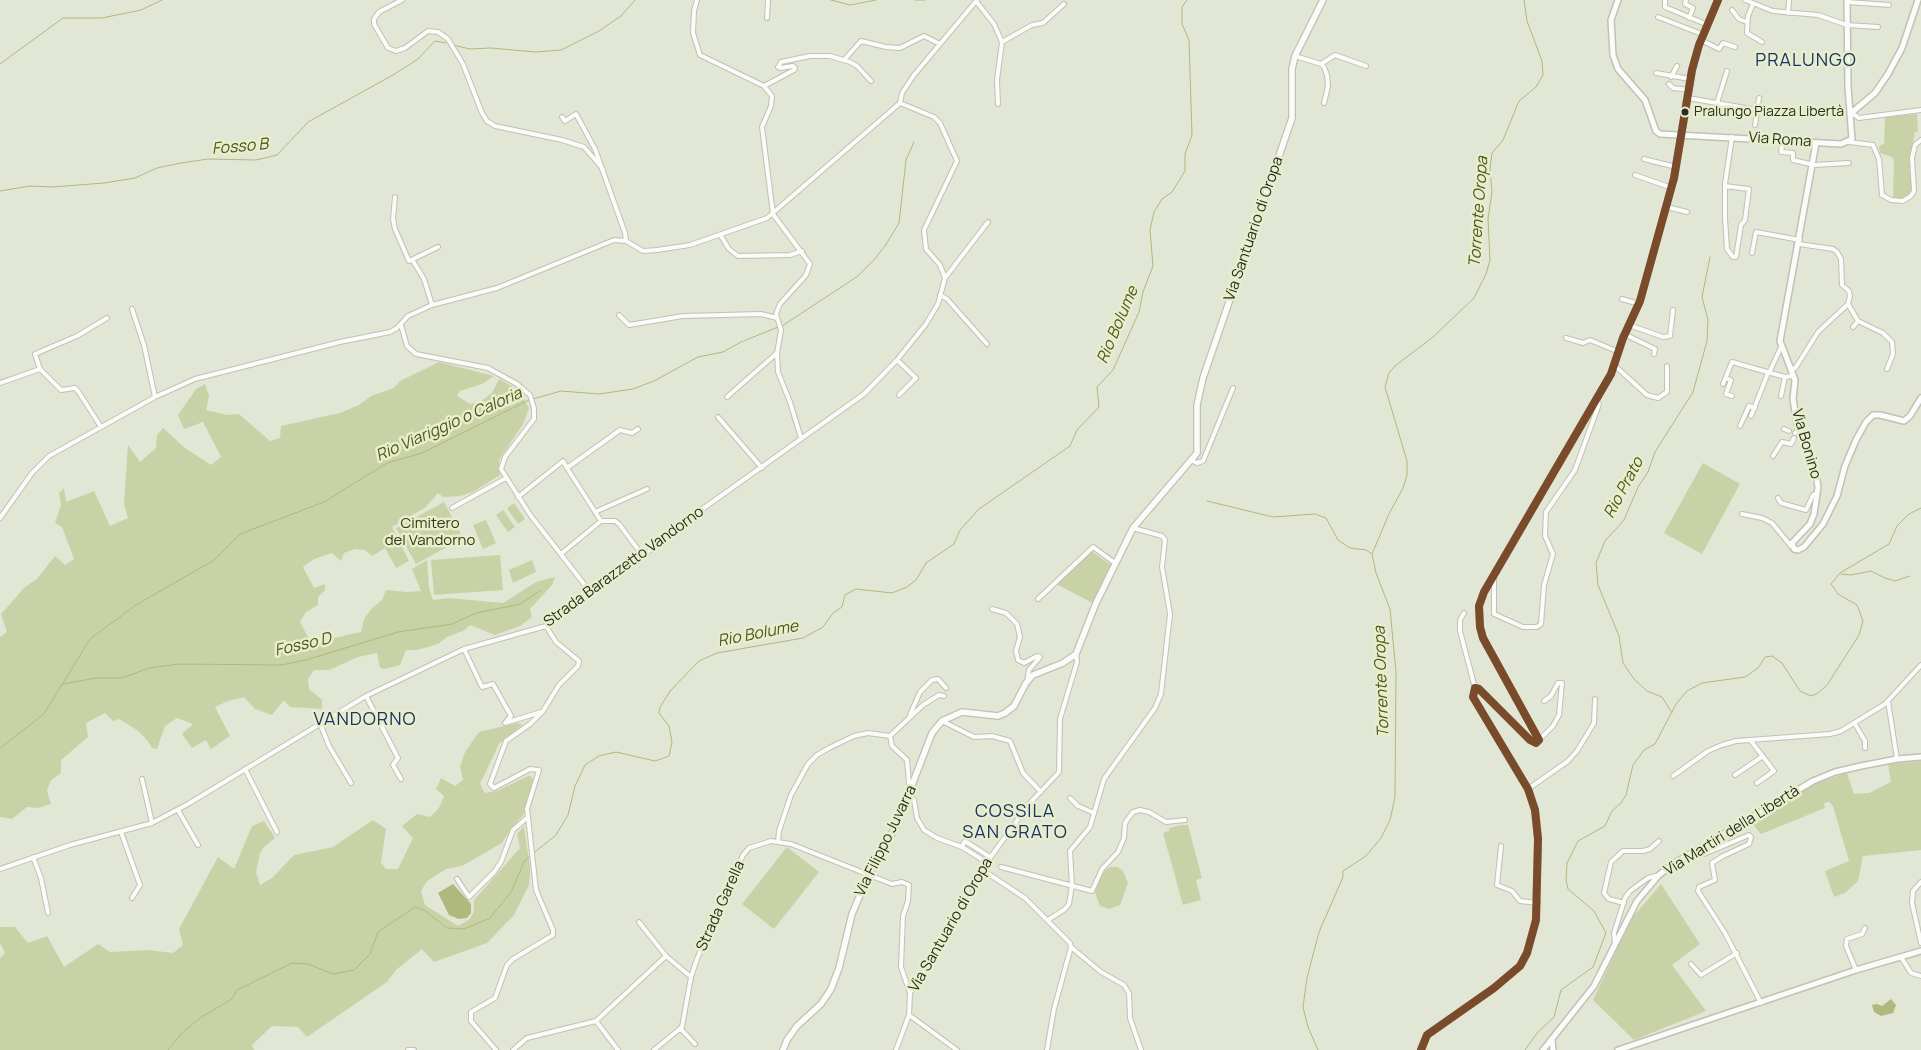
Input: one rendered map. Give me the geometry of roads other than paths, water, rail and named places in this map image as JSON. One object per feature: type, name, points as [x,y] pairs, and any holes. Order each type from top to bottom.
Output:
[{"type":"main road","name":"Via Santuario di Oropa","points":[[1076,654],[1096,603],[1133,528],[1198,452],[1197,404],[1202,378],[1292,118],[1294,103],[1292,69],[1295,56],[1323,0]]},
{"type":"main road","points":[[942,721],[962,712],[998,716],[1005,714],[1014,706],[1026,683],[1033,675],[1063,664],[1076,654]]},
{"type":"main road","name":"Via Filippo Juvarra","points":[[783,1050],[787,1040],[797,1026],[821,1004],[831,989],[839,968],[856,902],[910,795],[932,732],[942,721]]},
{"type":"street","points":[[402,0],[378,12],[374,18],[374,24],[388,48],[396,51],[405,48],[428,31],[438,32],[448,39],[463,64],[482,113],[487,121],[495,126],[562,140],[584,147],[603,169]]},
{"type":"street","points":[[697,0],[694,11],[693,32],[700,54],[764,86],[772,96],[771,106],[762,127],[773,214],[808,259],[809,269],[780,304],[777,318],[781,330],[776,353],[779,378],[790,402],[801,438]]},
{"type":"street","points":[[767,18],[768,0]]},
{"type":"street","name":"Via Roma","points":[[1618,0],[1611,20],[1610,35],[1616,63],[1645,100],[1656,131],[1660,134],[1816,143],[1841,144],[1849,142]]},
{"type":"street","points":[[1665,0],[1665,7],[1708,25]]},
{"type":"street","points":[[1686,0],[1685,4],[1693,8],[1689,18]]},
{"type":"street","points":[[1539,740],[1483,638],[1480,627],[1479,606],[1494,575],[1596,400],[1614,365],[1624,334],[1639,304],[1672,188],[1690,79],[1701,36],[1708,25],[1718,0]]},
{"type":"street","points":[[1745,0],[1773,11],[1788,14],[1824,16],[1847,25],[1878,27]]},
{"type":"street","points":[[1788,14],[1789,0]]},
{"type":"street","points":[[1851,113],[1874,93],[1888,74],[1902,48],[1918,0]]},
{"type":"street","points":[[0,518],[32,473],[50,456],[155,397],[194,379],[340,342],[390,332],[408,316],[432,305],[497,288],[614,240],[626,241],[643,251],[690,245],[721,236],[773,214],[900,103],[905,89],[976,1],[994,24],[1002,42],[997,80],[998,104]]},
{"type":"street","points":[[1889,6],[1847,1],[1852,139],[1849,142],[1873,145],[1878,159],[1882,195],[1891,200],[1903,201],[1911,196],[1914,191],[1912,158],[1915,146],[1921,140]]},
{"type":"street","points":[[1002,42],[1032,25],[1044,23],[1064,4]]},
{"type":"street","points":[[1753,4],[1746,22],[1748,35],[1762,42]]},
{"type":"street","points":[[1732,10],[1739,19],[1746,22]]},
{"type":"street","points":[[1658,17],[1701,36],[1719,48],[1723,42],[1735,47]]},
{"type":"street","points":[[844,60],[862,41],[895,48],[924,36],[940,44]]},
{"type":"street","points":[[1321,64],[1335,55],[1366,66]]},
{"type":"street","points":[[764,86],[795,68],[780,68],[778,67],[781,62],[810,56],[830,56],[844,60],[857,66],[871,81]]},
{"type":"street","points":[[1295,56],[1321,64],[1328,75],[1324,103]]},
{"type":"street","points":[[1677,66],[1670,80],[1673,88],[1689,90]]},
{"type":"street","points":[[1717,103],[1727,71]]},
{"type":"street","points":[[1656,73],[1670,80],[1690,79]]},
{"type":"street","points":[[1688,98],[1757,110]]},
{"type":"street","points":[[1755,125],[1759,98]]},
{"type":"street","points":[[900,103],[934,117],[940,123],[957,161],[924,230],[926,249],[940,265],[945,278]]},
{"type":"street","points":[[1851,113],[1860,118],[1921,110]]},
{"type":"street","points":[[562,117],[566,121],[576,114],[595,149],[625,233],[626,241]]},
{"type":"street","points":[[1725,186],[1749,189],[1745,220],[1741,225],[1736,257],[1733,257],[1727,249],[1725,186],[1732,137]]},
{"type":"street","points":[[1783,140],[1782,152],[1793,153],[1794,160],[1814,164],[1849,163]]},
{"type":"street","name":"Via Bonino","points":[[1816,143],[1814,164],[1780,341],[1792,373],[1794,433],[1816,474],[1817,494],[1810,524],[1795,538],[1791,546],[1798,550],[1804,547],[1824,524],[1837,496],[1845,466],[1866,422],[1873,415],[1880,414],[1904,421],[1910,416],[1921,398]]},
{"type":"street","points":[[1644,159],[1676,167]]},
{"type":"street","points":[[1635,175],[1672,188]]},
{"type":"street","points":[[395,197],[393,219],[395,229],[409,261],[413,261],[424,279],[432,305]]},
{"type":"street","points":[[1667,207],[1687,212]]},
{"type":"street","points":[[945,278],[988,222]]},
{"type":"street","points":[[1752,253],[1756,232],[1833,249],[1837,252],[1841,258],[1842,285],[1849,291],[1848,304],[1858,321],[1883,334],[1892,342],[1894,349],[1888,369]]},
{"type":"street","points":[[721,236],[729,249],[738,256],[790,255],[802,251]]},
{"type":"street","points":[[413,261],[438,247]]},
{"type":"street","name":"Strada Barazzetto Vandorno","points":[[0,869],[33,857],[152,823],[178,810],[366,696],[464,649],[546,626],[642,556],[687,520],[762,468],[801,438],[858,400],[897,360],[926,324],[940,295],[945,278]]},
{"type":"street","points":[[940,295],[947,299],[987,344]]},
{"type":"street","points":[[1622,299],[1639,304]]},
{"type":"street","points":[[1723,384],[1732,362],[1785,377],[1792,373],[1818,332],[1848,304]]},
{"type":"street","points":[[132,309],[144,345],[155,397]]},
{"type":"street","points":[[1629,325],[1663,337],[1670,336],[1673,310]]},
{"type":"street","points":[[619,315],[629,325],[683,316],[761,314],[777,318]]},
{"type":"street","points":[[101,427],[78,391],[74,388],[61,390],[40,369],[35,354],[77,336],[107,318]]},
{"type":"street","points":[[1853,326],[1858,321]]},
{"type":"street","points":[[400,325],[408,346],[416,354],[488,368],[517,384],[530,395],[534,404],[534,419],[502,464],[501,469],[518,497],[592,593]]},
{"type":"street","points":[[1624,334],[1655,349],[1654,354]]},
{"type":"street","points":[[1566,338],[1583,343],[1590,340],[1619,352]]},
{"type":"street","points":[[1751,416],[1768,373],[1781,347]]},
{"type":"street","points":[[727,397],[776,353]]},
{"type":"street","points":[[897,360],[916,378],[899,395]]},
{"type":"street","points":[[1614,365],[1647,394],[1658,398],[1667,392],[1667,366]]},
{"type":"street","points":[[0,383],[40,369]]},
{"type":"street","points":[[1728,372],[1733,374]]},
{"type":"street","points":[[1781,396],[1785,377]]},
{"type":"street","points":[[1726,378],[1731,380],[1726,394],[1732,396]]},
{"type":"street","name":"Via Santuario di Oropa","points":[[1193,460],[1203,461],[1233,388]]},
{"type":"street","points":[[1494,575],[1494,614],[1523,627],[1537,627],[1540,624],[1544,586],[1553,554],[1545,536],[1546,512],[1575,470],[1598,407],[1599,402],[1596,400]]},
{"type":"street","points":[[1740,426],[1750,406],[1755,408]]},
{"type":"street","points":[[718,417],[762,468]]},
{"type":"street","points":[[567,468],[620,430],[632,433],[638,429]]},
{"type":"street","points":[[1773,456],[1782,442],[1791,444],[1794,433],[1784,429]]},
{"type":"street","points":[[518,497],[563,461],[601,521]]},
{"type":"street","points":[[452,508],[506,478]]},
{"type":"street","points":[[595,512],[647,489]]},
{"type":"street","points":[[1778,498],[1781,503],[1806,510],[1813,495],[1817,494]]},
{"type":"street","points":[[1742,514],[1762,518],[1772,523],[1791,546]]},
{"type":"street","points":[[562,553],[601,521],[615,521],[642,556]]},
{"type":"street","points":[[1048,920],[1065,909],[1069,904],[1072,885],[1070,851],[1090,827],[1104,779],[1155,708],[1161,694],[1170,614],[1162,566],[1165,540],[1162,536],[1133,528]]},
{"type":"street","points":[[1038,598],[1093,547],[1115,563]]},
{"type":"street","points":[[992,609],[1006,613],[1017,624],[1020,638],[1016,651],[1018,660],[1024,663],[1037,656],[1040,657],[1029,670],[1026,683]]},
{"type":"street","points":[[1421,1050],[1427,1035],[1494,988],[1520,966],[1527,953],[1536,920],[1538,903],[1537,820],[1528,789],[1473,697],[1475,688],[1460,631],[1460,620],[1464,612]]},
{"type":"street","points":[[496,1050],[471,1021],[470,1015],[474,1009],[495,998],[507,965],[553,935],[554,930],[536,890],[535,866],[527,809],[539,778],[538,768],[530,769],[494,788],[490,784],[491,777],[506,741],[530,724],[542,711],[559,686],[578,666],[579,661],[556,642],[546,626]]},
{"type":"street","points":[[464,649],[482,686],[486,687],[493,684],[511,716],[505,723],[542,711]]},
{"type":"street","name":"Via Santuario di Oropa","points":[[896,1050],[909,1015],[910,993],[940,946],[960,903],[980,869],[1029,804],[1059,772],[1060,719],[1076,662],[1076,654]]},
{"type":"street","points":[[1673,776],[1708,751],[1736,742],[1830,734],[1855,724],[1888,701],[1921,665]]},
{"type":"street","points":[[907,721],[920,692],[932,680],[938,679],[946,688]]},
{"type":"street","points":[[1475,688],[1479,689],[1530,740],[1536,743],[1554,726],[1559,715],[1562,683],[1558,683],[1551,696],[1544,701]]},
{"type":"street","points":[[366,696],[398,758],[393,765],[402,779]]},
{"type":"street","points":[[778,842],[779,831],[791,794],[808,764],[817,755],[854,736],[868,733],[890,736],[931,699],[944,696]]},
{"type":"street","points":[[1528,789],[1568,761],[1577,751],[1594,723],[1595,699]]},
{"type":"street","points":[[1888,701],[1897,759]]},
{"type":"street","points":[[942,721],[974,737],[992,736],[1010,741],[1023,773],[1041,792]]},
{"type":"street","points":[[320,723],[329,746],[351,783]]},
{"type":"street","points":[[1855,724],[1865,741],[1865,748]]},
{"type":"street","points":[[890,736],[892,746],[907,760],[910,795],[914,800],[917,818],[924,830],[937,838],[962,847],[986,862]]},
{"type":"street","points":[[1751,741],[1774,771],[1757,783]]},
{"type":"street","points":[[1735,775],[1763,756]]},
{"type":"street","name":"Via Martiri della Libertà","points":[[1543,1050],[1594,986],[1637,901],[1659,875],[1690,853],[1813,781],[1835,772],[1897,759],[1921,757]]},
{"type":"street","points":[[245,769],[277,832]]},
{"type":"street","points":[[142,780],[152,823]]},
{"type":"street","points":[[1070,798],[1078,806],[1094,813]]},
{"type":"street","points":[[178,810],[198,845]]},
{"type":"street","points":[[1001,867],[1092,891],[1102,869],[1118,852],[1124,838],[1125,823],[1133,812],[1149,812],[1166,822],[1185,820]]},
{"type":"street","points":[[457,879],[470,897],[494,872],[501,862],[513,830],[528,817]]},
{"type":"street","points":[[121,832],[140,885],[132,898]]},
{"type":"street","points":[[1690,853],[1704,854],[1749,835],[1751,837],[1748,844],[1712,863],[1715,880],[1699,887],[1698,891],[1737,953],[1761,1003]]},
{"type":"street","points":[[962,847],[965,841],[990,857]]},
{"type":"street","points":[[1624,904],[1610,899],[1604,893],[1611,862],[1624,851],[1643,851],[1650,849],[1659,841]]},
{"type":"street","name":"Strada Garella","points":[[680,1028],[683,1022],[691,977],[743,855],[749,848],[778,842],[791,844],[892,884],[902,882],[908,886],[908,901],[903,916],[901,967],[910,993]]},
{"type":"street","points":[[1501,846],[1497,885],[1512,891],[1520,901],[1538,903]]},
{"type":"street","points":[[33,857],[48,913]]},
{"type":"street","points":[[980,869],[1025,898],[1070,943],[1071,947],[1101,972],[1124,985],[1128,993],[1130,1018],[1141,1050]]},
{"type":"street","points":[[1615,945],[1614,933],[1630,892],[1648,878],[1659,875]]},
{"type":"street","points":[[1921,882],[1913,891],[1912,903],[1921,943]]},
{"type":"street","points":[[639,922],[666,956],[691,977]]},
{"type":"street","points":[[1856,970],[1846,946],[1847,939],[1862,934],[1865,928]]},
{"type":"street","points":[[1047,1050],[1054,1009],[1071,947]]},
{"type":"street","points":[[1618,1050],[1645,1039],[1761,1003],[1856,970],[1921,951]]},
{"type":"street","points":[[1691,964],[1701,975],[1737,953]]},
{"type":"street","points":[[513,1050],[527,1038],[596,1021],[666,956]]},
{"type":"street","points":[[1901,956],[1911,973],[1921,976]]},
{"type":"street","points":[[909,1015],[957,1050]]},
{"type":"street","points":[[596,1021],[618,1050]]},
{"type":"street","points":[[654,1050],[680,1028],[695,1044]]},
{"type":"street","points":[[1552,1040],[1552,1050]]},
{"type":"street","points":[[408,1050],[414,1050]]},
{"type":"waterway","points":[[0,64],[63,18],[102,18],[141,10],[162,0]]},
{"type":"waterway","name":"Fosso B","points":[[453,45],[470,49],[491,48],[536,52],[561,50],[599,31],[621,16],[635,0]]},
{"type":"waterway","name":"Fosso B","points":[[831,0],[850,5],[876,0]]},
{"type":"waterway","name":"Fosso B","points":[[915,0],[925,0]]},
{"type":"waterway","name":"Rio Bolume","points":[[168,1050],[182,1033],[200,1018],[232,999],[237,990],[292,963],[308,964],[333,974],[354,970],[370,954],[378,932],[415,907],[424,910],[447,928],[464,929],[490,918],[511,892],[525,860],[556,835],[568,815],[575,786],[585,765],[599,756],[616,752],[655,761],[669,756],[672,742],[669,726],[659,713],[660,707],[671,690],[699,661],[717,653],[803,638],[823,627],[833,613],[842,607],[845,595],[856,589],[892,593],[907,587],[916,580],[926,563],[954,544],[960,530],[979,509],[1070,446],[1077,430],[1099,407],[1097,387],[1113,370],[1139,312],[1143,292],[1153,266],[1150,230],[1154,212],[1162,199],[1172,192],[1185,171],[1185,154],[1192,135],[1189,40],[1182,24],[1182,7],[1187,0]]},
{"type":"waterway","name":"Torrente Oropa","points":[[1318,1050],[1308,1027],[1303,1007],[1307,978],[1319,932],[1343,877],[1343,871],[1366,856],[1381,838],[1390,820],[1395,797],[1396,672],[1390,609],[1376,573],[1372,554],[1389,514],[1403,488],[1407,475],[1407,461],[1385,387],[1389,373],[1395,366],[1433,337],[1474,298],[1486,274],[1490,260],[1488,219],[1492,192],[1490,169],[1492,153],[1503,140],[1519,101],[1536,87],[1543,75],[1542,61],[1527,21],[1524,0]]},
{"type":"waterway","name":"Fosso B","points":[[0,191],[30,186],[53,187],[104,183],[135,178],[157,168],[181,163],[208,159],[256,160],[277,155],[308,122],[393,75],[418,59],[435,41],[446,43]]},
{"type":"waterway","name":"Rio Viariggio o Caloria","points":[[782,326],[858,276],[885,246],[899,223],[906,160],[914,142]]},
{"type":"waterway","name":"Rio Prato","points":[[1672,713],[1662,697],[1647,691],[1634,679],[1623,663],[1619,636],[1598,585],[1596,563],[1605,541],[1624,520],[1638,487],[1648,472],[1655,452],[1693,392],[1707,341],[1708,320],[1702,297],[1710,257]]},
{"type":"waterway","name":"Rio Viariggio o Caloria","points":[[533,399],[561,391],[599,394],[633,389],[654,381],[698,357],[723,352],[741,342],[778,327]]},
{"type":"waterway","name":"Rio Viariggio o Caloria","points":[[0,748],[44,714],[90,639],[136,605],[214,560],[240,534],[324,502],[387,463],[422,453],[529,400]]},
{"type":"waterway","points":[[1207,501],[1273,517],[1315,514],[1326,518],[1338,540],[1350,548],[1366,550],[1372,554]]},
{"type":"waterway","points":[[1525,1050],[1537,1033],[1554,1017],[1561,990],[1593,967],[1606,933],[1594,911],[1568,889],[1566,880],[1567,863],[1578,841],[1605,826],[1612,811],[1621,803],[1626,795],[1633,765],[1644,750],[1655,744],[1676,704],[1687,691],[1702,683],[1745,677],[1758,668],[1765,657],[1772,656],[1782,663],[1800,691],[1811,696],[1818,693],[1827,685],[1859,635],[1863,621],[1857,605],[1838,594],[1831,584],[1840,573],[1889,544],[1897,526],[1909,514],[1921,508]]},
{"type":"waterway","points":[[1841,574],[1851,575],[1871,571],[1895,581],[1910,576]]},
{"type":"waterway","name":"Fosso D","points":[[63,684],[96,678],[122,678],[149,668],[180,664],[281,665],[306,660],[398,632],[452,624],[476,613],[521,604],[541,590]]},
{"type":"place","name":"Pralungo Piazza Libertà","points":[[1685,112]]},
{"type":"district","name":"PRALUNGO","points":[[1806,61]]},
{"type":"district","name":"VANDORNO","points":[[365,720]]},
{"type":"district","name":"COSSILA SAN GRATO","points":[[1015,822]]},
{"type":"park label","name":"Cimitero del Vandorno","points":[[430,532]]}]
